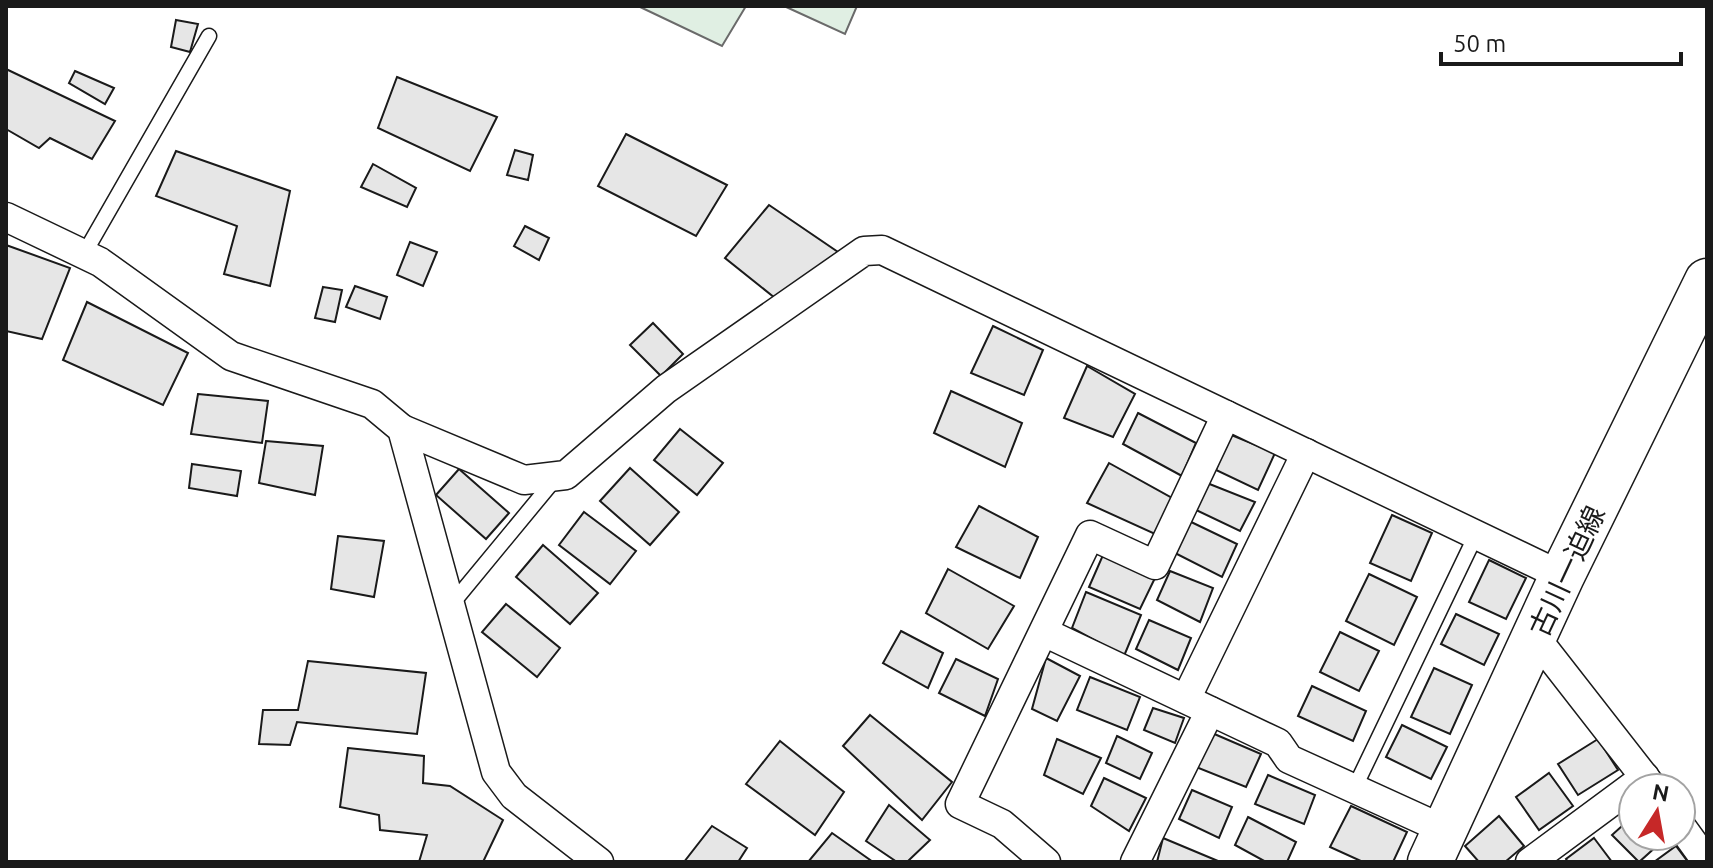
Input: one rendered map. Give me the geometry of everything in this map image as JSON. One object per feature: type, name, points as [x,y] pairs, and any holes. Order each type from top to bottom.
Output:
[{"type":"main road","name":"古川一迫線","points":[[1438,851],[1562,576],[1707,281]]},
{"type":"street","points":[[6,217],[84,254],[231,356],[372,404],[402,429],[524,480],[566,475],[666,389],[864,251],[882,250],[1562,576]]},
{"type":"street","points":[[1046,862],[1002,824],[960,804],[1090,535],[1155,565],[1226,415]]},
{"type":"street","points":[[402,429],[496,772],[514,796],[599,862]]},
{"type":"street","points":[[1135,862],[1198,705],[1306,453]]},
{"type":"street","points":[[1044,632],[1278,743],[1289,759],[1354,789],[1438,851]]},
{"type":"street","points":[[1536,638],[1641,772]]},
{"type":"street","points":[[1530,862],[1617,804]]},
{"type":"lane","points":[[84,254],[209,36]]},
{"type":"lane","points":[[451,605],[557,476]]},
{"type":"lane","points":[[1354,789],[1476,535]]},
{"type":"green space","points":[[638,6],[746,6],[722,46]]},
{"type":"green space","points":[[784,6],[857,6],[845,34]]},
{"type":"building","points":[[176,20],[198,24],[190,52],[171,47]]},
{"type":"building","points":[[6,69],[115,121],[92,159],[50,138],[39,148],[6,129]]},
{"type":"building","points":[[75,71],[114,88],[105,104],[69,83]]},
{"type":"building","points":[[397,77],[497,117],[470,171],[378,128]]},
{"type":"building","points":[[626,134],[727,185],[696,236],[598,186]]},
{"type":"building","points":[[515,150],[533,155],[528,180],[507,175]]},
{"type":"building","points":[[176,151],[290,191],[270,286],[224,274],[237,226],[156,196]]},
{"type":"building","points":[[373,164],[416,188],[407,207],[361,187]]},
{"type":"building","points":[[769,205],[838,252],[775,298],[725,258]]},
{"type":"building","points":[[525,226],[549,238],[539,260],[514,246]]},
{"type":"building","points":[[410,242],[437,252],[423,286],[397,275]]},
{"type":"building","points":[[6,245],[70,268],[42,339],[6,331]]},
{"type":"building","points":[[355,286],[387,297],[380,319],[346,307]]},
{"type":"building","points":[[323,287],[342,290],[335,322],[315,318]]},
{"type":"building","points":[[87,302],[188,353],[163,405],[63,360]]},
{"type":"building","points":[[653,323],[683,354],[661,376],[630,345]]},
{"type":"building","points":[[993,326],[1043,350],[1024,395],[971,373]]},
{"type":"building","points":[[1087,366],[1135,394],[1113,437],[1064,418]]},
{"type":"building","points":[[951,391],[1022,423],[1005,467],[934,433]]},
{"type":"building","points":[[198,394],[268,401],[262,443],[191,434]]},
{"type":"building","points":[[1138,413],[1196,443],[1182,476],[1123,444]]},
{"type":"building","points":[[680,429],[723,463],[697,495],[654,460]]},
{"type":"building","points":[[1229,434],[1275,453],[1258,490],[1216,470]]},
{"type":"building","points":[[266,441],[323,446],[315,495],[259,483]]},
{"type":"building","points":[[1109,463],[1172,498],[1155,534],[1087,503]]},
{"type":"building","points":[[192,464],[241,471],[237,496],[189,488]]},
{"type":"building","points":[[630,468],[679,512],[650,545],[600,501]]},
{"type":"building","points":[[459,469],[509,513],[486,539],[436,495]]},
{"type":"building","points":[[1207,483],[1255,502],[1240,531],[1196,510]]},
{"type":"building","points":[[979,506],[1038,537],[1020,578],[956,547]]},
{"type":"building","points":[[584,512],[636,551],[610,584],[559,545]]},
{"type":"building","points":[[1392,515],[1432,533],[1411,581],[1370,563]]},
{"type":"building","points":[[1187,520],[1237,544],[1222,577],[1171,551]]},
{"type":"building","points":[[338,536],[384,541],[374,597],[331,589]]},
{"type":"building","points":[[543,545],[598,593],[570,624],[516,577]]},
{"type":"building","points":[[1103,555],[1155,578],[1140,609],[1089,587]]},
{"type":"building","points":[[1489,560],[1526,578],[1506,619],[1469,602]]},
{"type":"building","points":[[948,569],[1014,606],[988,649],[926,613]]},
{"type":"building","points":[[1170,571],[1213,588],[1200,622],[1157,600]]},
{"type":"building","points":[[1369,574],[1417,597],[1394,645],[1346,621]]},
{"type":"building","points":[[1086,592],[1141,615],[1124,656],[1072,628]]},
{"type":"building","points":[[506,604],[560,648],[537,677],[482,632]]},
{"type":"building","points":[[1456,614],[1499,634],[1484,665],[1441,644]]},
{"type":"building","points":[[1149,620],[1191,638],[1178,670],[1136,649]]},
{"type":"building","points":[[901,631],[943,653],[928,688],[883,663]]},
{"type":"building","points":[[1340,632],[1379,651],[1359,691],[1320,672]]},
{"type":"building","points":[[1046,658],[1080,676],[1057,721],[1032,709]]},
{"type":"building","points":[[956,659],[998,679],[985,716],[939,693]]},
{"type":"building","points":[[308,661],[426,673],[417,734],[297,722],[290,745],[259,744],[263,710],[298,710]]},
{"type":"building","points":[[1434,668],[1472,685],[1450,734],[1411,717]]},
{"type":"building","points":[[1090,677],[1140,697],[1127,730],[1077,710]]},
{"type":"building","points":[[1312,686],[1366,711],[1353,741],[1298,716]]},
{"type":"building","points":[[1153,708],[1184,718],[1175,743],[1144,730]]},
{"type":"building","points":[[870,715],[952,782],[922,820],[843,746]]},
{"type":"building","points":[[1402,725],[1447,747],[1431,779],[1386,757]]},
{"type":"building","points":[[1212,733],[1261,754],[1246,787],[1196,767]]},
{"type":"building","points":[[1117,736],[1152,753],[1140,779],[1106,763]]},
{"type":"building","points":[[1057,739],[1101,758],[1083,794],[1044,775]]},
{"type":"building","points":[[1598,739],[1618,770],[1578,795],[1558,764]]},
{"type":"building","points":[[780,741],[844,792],[815,835],[746,784]]},
{"type":"building","points":[[348,748],[424,756],[423,783],[450,786],[503,820],[483,862],[419,862],[427,835],[380,830],[379,815],[340,807]]},
{"type":"building","points":[[1549,773],[1573,806],[1539,830],[1516,797]]},
{"type":"building","points":[[1268,775],[1315,795],[1304,824],[1255,804]]},
{"type":"building","points":[[1104,778],[1146,798],[1129,831],[1091,806]]},
{"type":"building","points":[[1192,790],[1232,807],[1219,838],[1179,819]]},
{"type":"building","points":[[889,805],[930,840],[907,862],[897,862],[866,841]]},
{"type":"building","points":[[1351,806],[1407,832],[1393,862],[1363,862],[1330,847]]},
{"type":"building","points":[[1499,816],[1524,846],[1505,862],[1479,862],[1465,846]]},
{"type":"building","points":[[1248,817],[1296,842],[1287,862],[1266,862],[1235,845]]},
{"type":"building","points":[[712,826],[747,848],[738,862],[684,862]]},
{"type":"building","points":[[832,833],[873,862],[808,862]]},
{"type":"building","points":[[1163,838],[1218,861],[1157,862]]},
{"type":"building","points":[[1594,838],[1612,862],[1568,862],[1566,859]]},
{"type":"building","points":[[1629,852],[1650,852],[1639,862]]},
{"type":"building","points":[[1668,852],[1680,852],[1688,862],[1654,862]]}]
